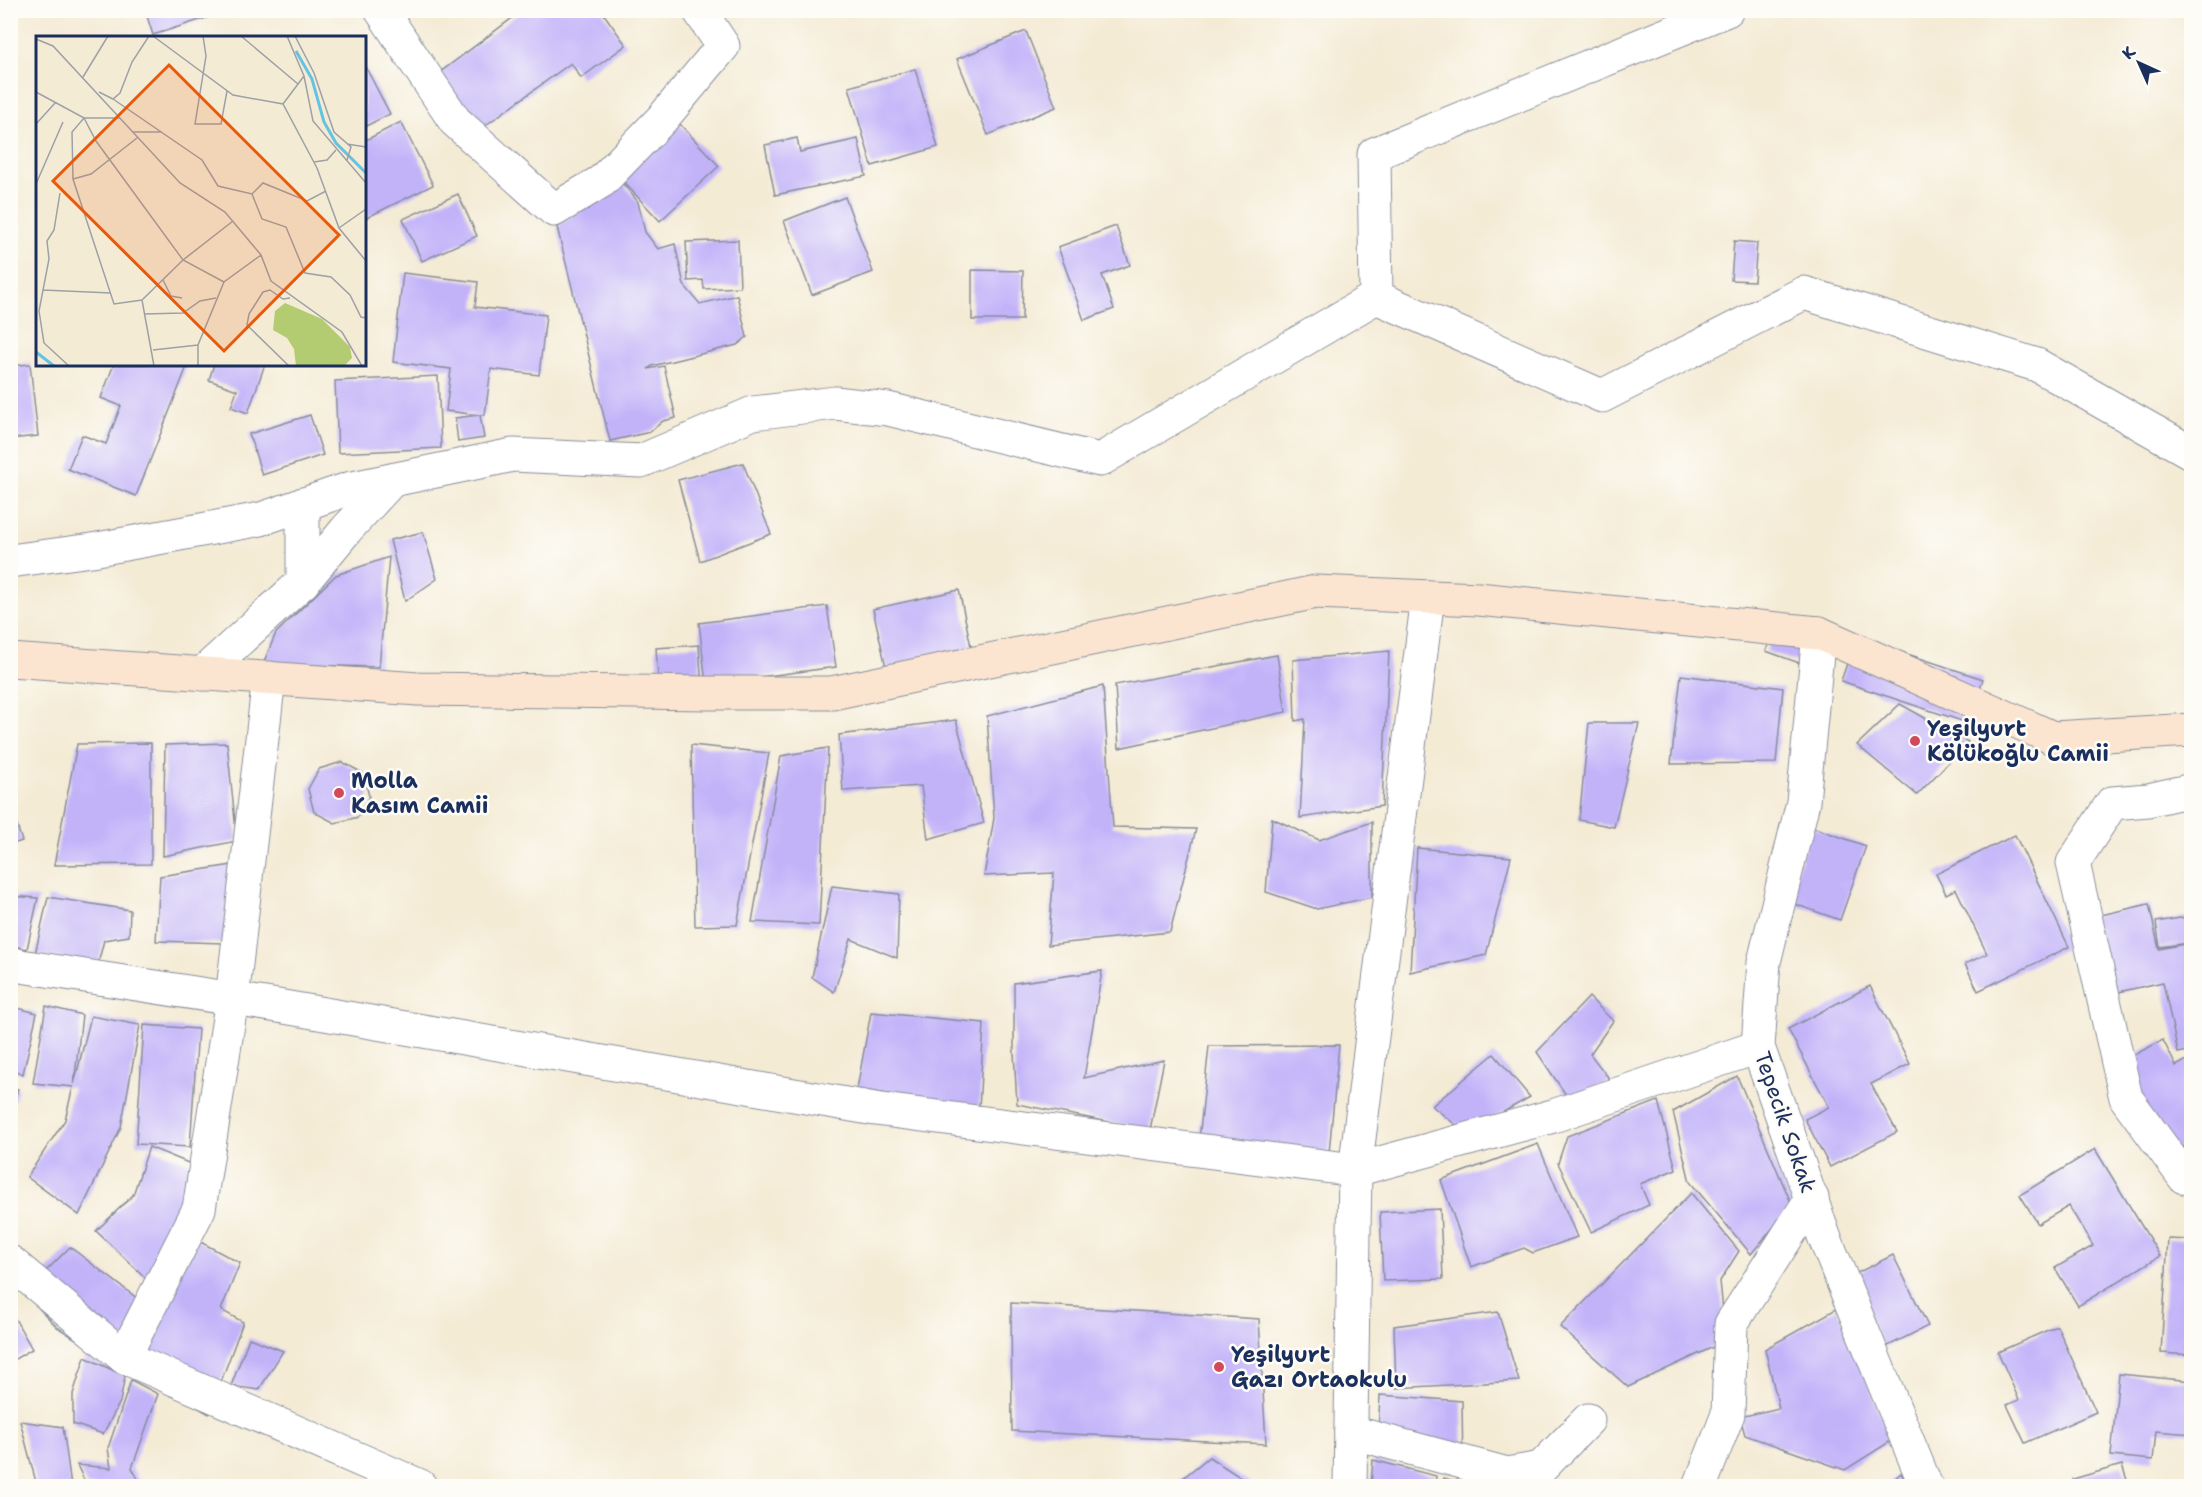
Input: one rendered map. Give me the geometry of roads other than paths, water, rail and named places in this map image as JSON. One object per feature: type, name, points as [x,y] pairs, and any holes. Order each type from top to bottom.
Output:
[{"type":"main road","points":[[15,663],[418,689],[832,693],[1316,592],[1478,598],[1819,633],[2053,738],[2192,730]]},
{"type":"street","points":[[381,10],[455,121],[554,210],[602,181],[662,119],[723,46],[699,10]]},
{"type":"street","points":[[1376,297],[1374,154],[1727,10]]},
{"type":"street","points":[[1376,297],[1602,396],[1804,293],[2037,365],[2192,453]]},
{"type":"street","points":[[10,561],[92,550],[261,519],[348,489],[513,455],[641,461],[753,413],[835,403],[888,409],[1100,460],[1376,297]]},
{"type":"street","points":[[202,674],[303,582],[392,480]]},
{"type":"street","points":[[303,504],[303,582]]},
{"type":"street","points":[[1350,1486],[1355,1170],[1428,597]]},
{"type":"street","name":"Tepecik Sokak","points":[[1819,633],[1803,802],[1764,962],[1758,1047],[1824,1236],[1926,1486]]},
{"type":"street","points":[[124,1357],[199,1209],[232,999],[269,678]]},
{"type":"street","points":[[2192,790],[2148,800],[2112,803],[2073,863],[2126,1098],[2184,1177],[2192,1179]]},
{"type":"street","points":[[10,963],[875,1109],[1355,1170],[1553,1116],[1758,1047]]},
{"type":"street","points":[[1700,1486],[1728,1414],[1731,1324],[1812,1198]]},
{"type":"street","points":[[10,1262],[124,1357],[420,1486]]},
{"type":"street","points":[[1351,1432],[1508,1474],[1541,1468],[1588,1420]]},
{"type":"place","name":"Yeşilyurt Kölükoğlu Camii","points":[[1915,741]]},
{"type":"place","name":"Molla Kasım Camii","points":[[339,793]]},
{"type":"place","name":"Yeşilyurt Gazı Ortaokulu","points":[[1219,1367]]}]
